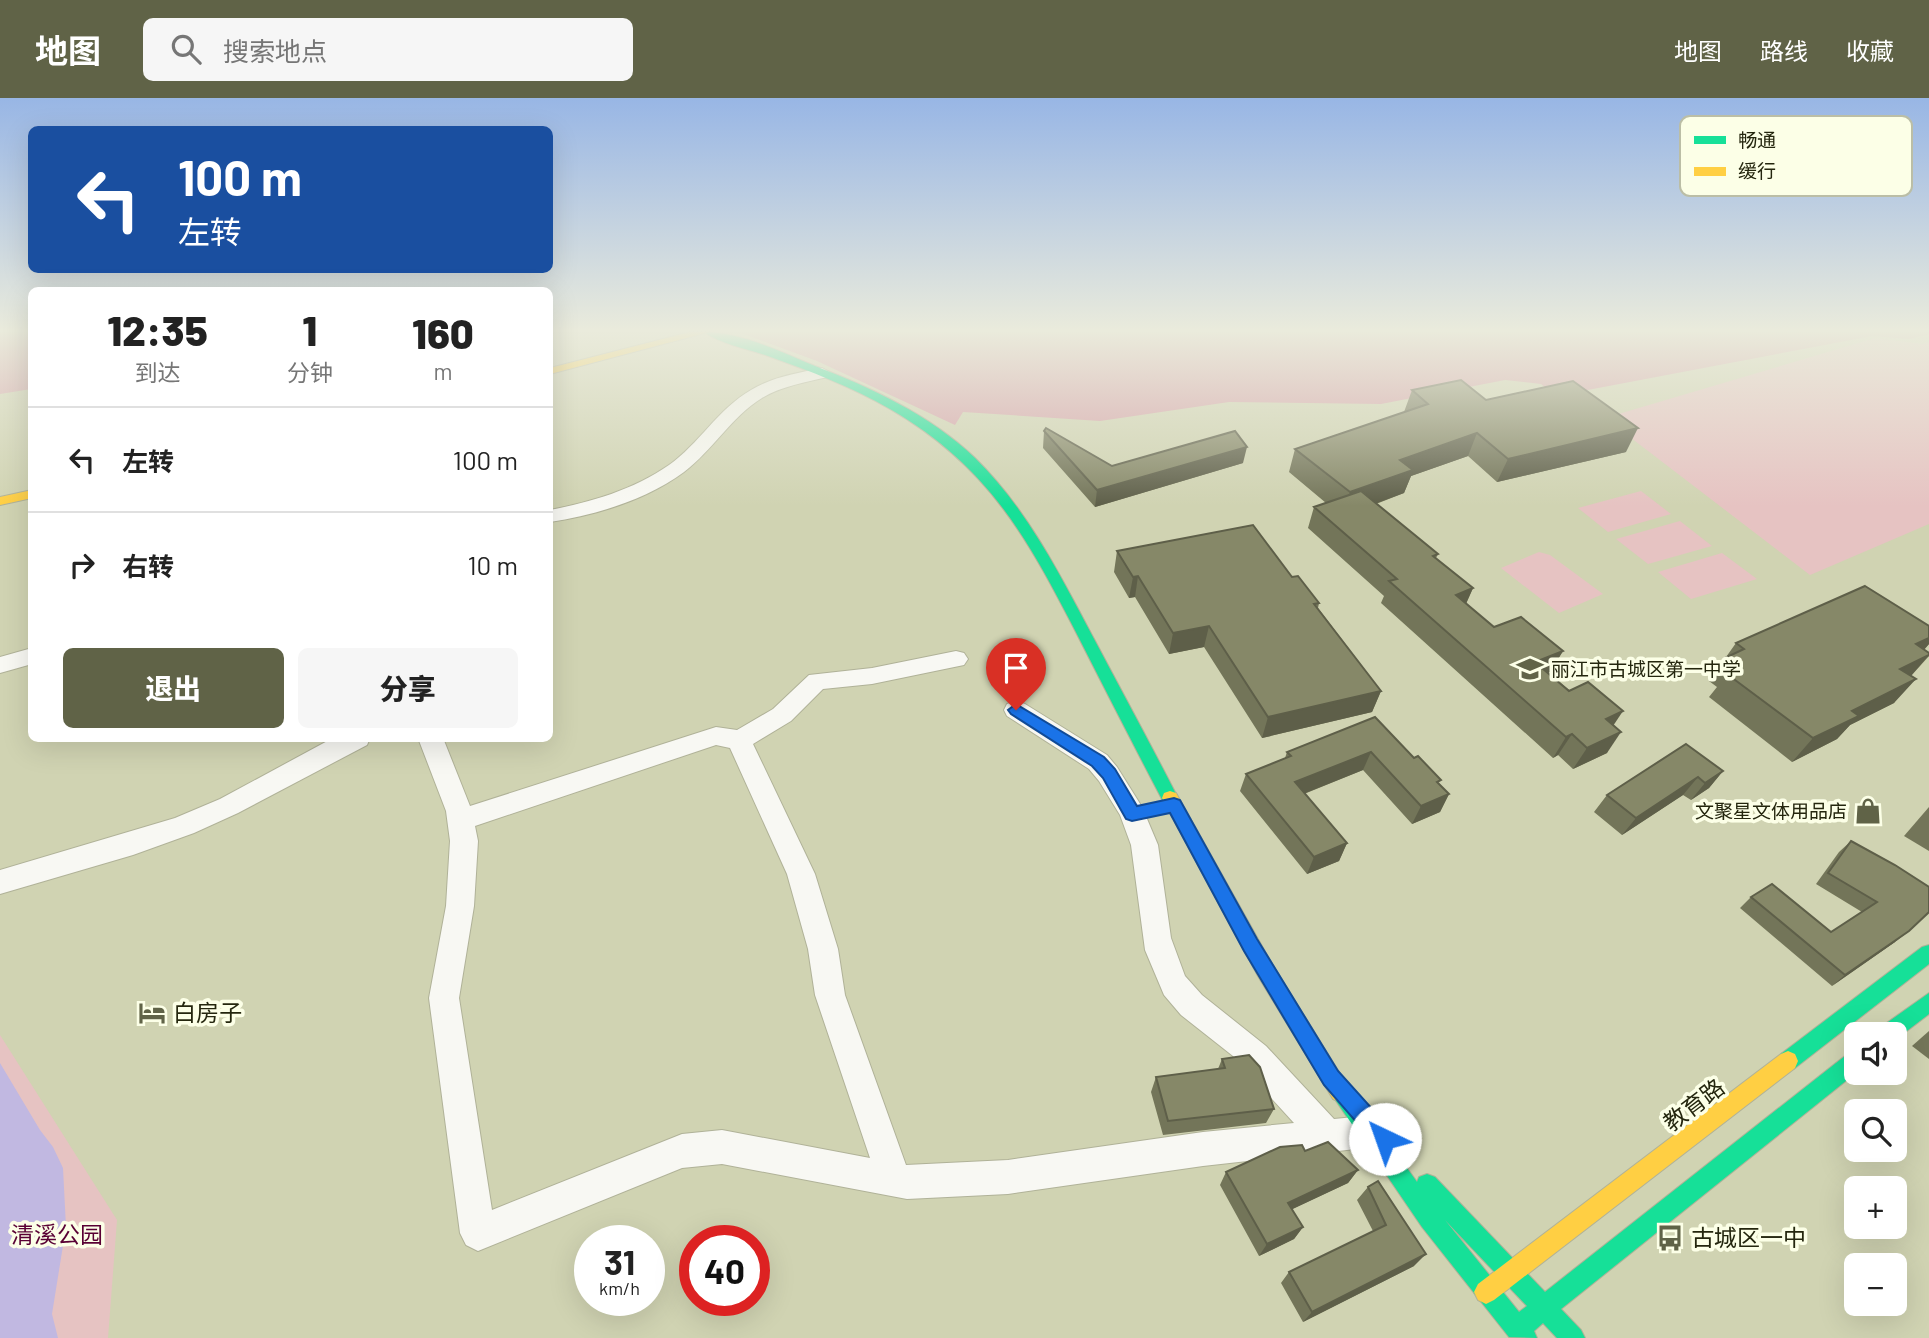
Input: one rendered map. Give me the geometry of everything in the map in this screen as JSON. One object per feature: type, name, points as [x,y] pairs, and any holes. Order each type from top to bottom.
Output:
[{"type":"street","points":[[553,515],[619,500],[641,489],[690,459],[727,419],[755,394],[765,390]]},
{"type":"street","points":[[856,390],[952,444],[1007,500],[1049,562],[1174,805],[1251,945],[1331,1078],[1365,1132],[1433,1226],[1521,1333],[1543,1308],[1844,1069]]},
{"type":"street","points":[[0,501],[28,495]]},
{"type":"street","points":[[0,665],[28,657]]},
{"type":"street","points":[[461,820],[716,736],[739,740],[782,715],[817,681],[872,676],[956,659]]},
{"type":"street","points":[[1016,710],[1098,762],[1109,773],[1144,842],[1156,940],[1168,975],[1178,993],[1244,1046],[1328,1136]]},
{"type":"street","points":[[739,740],[801,874],[822,949],[830,995],[894,1180]]},
{"type":"street","points":[[0,882],[167,832],[212,814],[317,756],[349,742]]},
{"type":"street","points":[[432,742],[461,820],[464,841],[460,906],[444,998],[478,1233],[682,1151],[722,1147],[908,1182],[1008,1177],[1203,1149],[1365,1132]]},
{"type":"street","points":[[1132,814],[1174,805]]},
{"type":"street","name":"教育路","points":[[1486,1292],[1929,953]]},
{"type":"street","points":[[1903,1022],[1929,1002]]},
{"type":"street","points":[[1331,1078],[1510,1274],[1573,1338]]},
{"type":"green space","points":[[1700,390],[1929,390],[1929,524],[1810,575],[1605,418]]},
{"type":"green space","points":[[1641,491],[1671,514],[1608,532],[1578,508]]},
{"type":"green space","points":[[1680,521],[1712,546],[1648,564],[1616,539]]},
{"type":"green space","points":[[1539,552],[1550,555],[1603,594],[1559,613],[1501,568]]},
{"type":"green space","points":[[1722,553],[1757,579],[1691,599],[1658,572]]},
{"type":"green space","name":"清溪公园","points":[[0,1035],[117,1220],[108,1338],[0,1338]]},
{"type":"shaded area","points":[[0,390],[26,390],[0,394]]},
{"type":"shaded area","points":[[879,390],[1454,390],[1381,404],[1229,402],[1100,421],[963,412],[955,425]]},
{"type":"shaded area","points":[[1548,390],[1588,390],[1556,396]]},
{"type":"shaded area","points":[[0,1063],[53,1147],[63,1168],[66,1227],[52,1314],[58,1338],[0,1338]]},
{"type":"building","points":[[1412,390],[1473,390],[1486,400],[1532,390],[1585,390],[1638,428],[1508,459],[1477,433],[1400,460],[1413,470],[1350,492],[1295,449],[1428,404]]},
{"type":"building","points":[[1046,428],[1112,466],[1235,431],[1247,447],[1097,490],[1044,431]]},
{"type":"building","points":[[1361,491],[1438,554],[1433,556],[1473,588],[1456,595],[1494,627],[1521,617],[1563,651],[1535,662],[1569,691],[1588,682],[1623,711],[1606,719],[1621,732],[1587,748],[1572,734],[1566,737],[1389,581],[1397,579],[1314,507]]},
{"type":"building","points":[[1253,525],[1292,577],[1298,576],[1319,603],[1314,604],[1381,691],[1268,717],[1209,626],[1173,633],[1138,576],[1133,577],[1117,551]]},
{"type":"building","points":[[1865,586],[1929,626],[1929,638],[1916,644],[1929,655],[1900,669],[1916,679],[1852,711],[1859,716],[1813,738],[1727,674],[1741,667],[1727,657],[1744,649],[1736,643]]},
{"type":"building","points":[[1375,717],[1414,758],[1418,756],[1441,780],[1437,782],[1449,794],[1421,806],[1371,752],[1295,782],[1347,843],[1314,857],[1246,774],[1291,756],[1287,752]]},
{"type":"building","points":[[1686,744],[1723,771],[1705,783],[1698,777],[1636,818],[1607,795]]},
{"type":"building","points":[[1851,841],[1929,887],[1929,912],[1909,931],[1845,975],[1751,897],[1772,884],[1831,932],[1877,902],[1828,873]]},
{"type":"building","points":[[1249,1055],[1260,1067],[1274,1109],[1168,1121],[1156,1077],[1225,1068],[1222,1059]]},
{"type":"building","points":[[1328,1142],[1358,1170],[1288,1203],[1303,1227],[1267,1244],[1226,1172],[1280,1147],[1302,1145],[1305,1151]]},
{"type":"building","points":[[1378,1181],[1426,1254],[1312,1312],[1289,1272],[1386,1225],[1368,1187]]},
{"type":"traffic: fast","points":[[862,390],[919,421],[946,440],[991,482],[1010,506],[1058,584],[1170,798]]},
{"type":"traffic: fast","points":[[1788,1061],[1929,953]]},
{"type":"traffic: fast","points":[[1903,1022],[1929,1002]]},
{"type":"traffic: fast","points":[[1517,1329],[1844,1069]]},
{"type":"traffic: fast","points":[[1340,1092],[1430,1219],[1525,1338]]},
{"type":"traffic: fast","points":[[1427,1185],[1573,1338]]},
{"type":"traffic: slow","points":[[0,501],[28,495]]},
{"type":"traffic: slow","points":[[1170,798],[1265,970],[1340,1092]]},
{"type":"traffic: slow","points":[[1486,1292],[1788,1061]]},
{"type":"place","name":"丽江市古城区第一中学","points":[[1530,669]]},
{"type":"place","name":"文聚星文体用品店","points":[[1868,811]]},
{"type":"place","name":"白房子","points":[[152,1013]]},
{"type":"place","name":"古城区一中","points":[[1670,1238]]},
{"type":"route","points":[[1016,710],[1098,762],[1109,773],[1132,814],[1174,805],[1251,945],[1331,1078],[1385,1139]]}]
